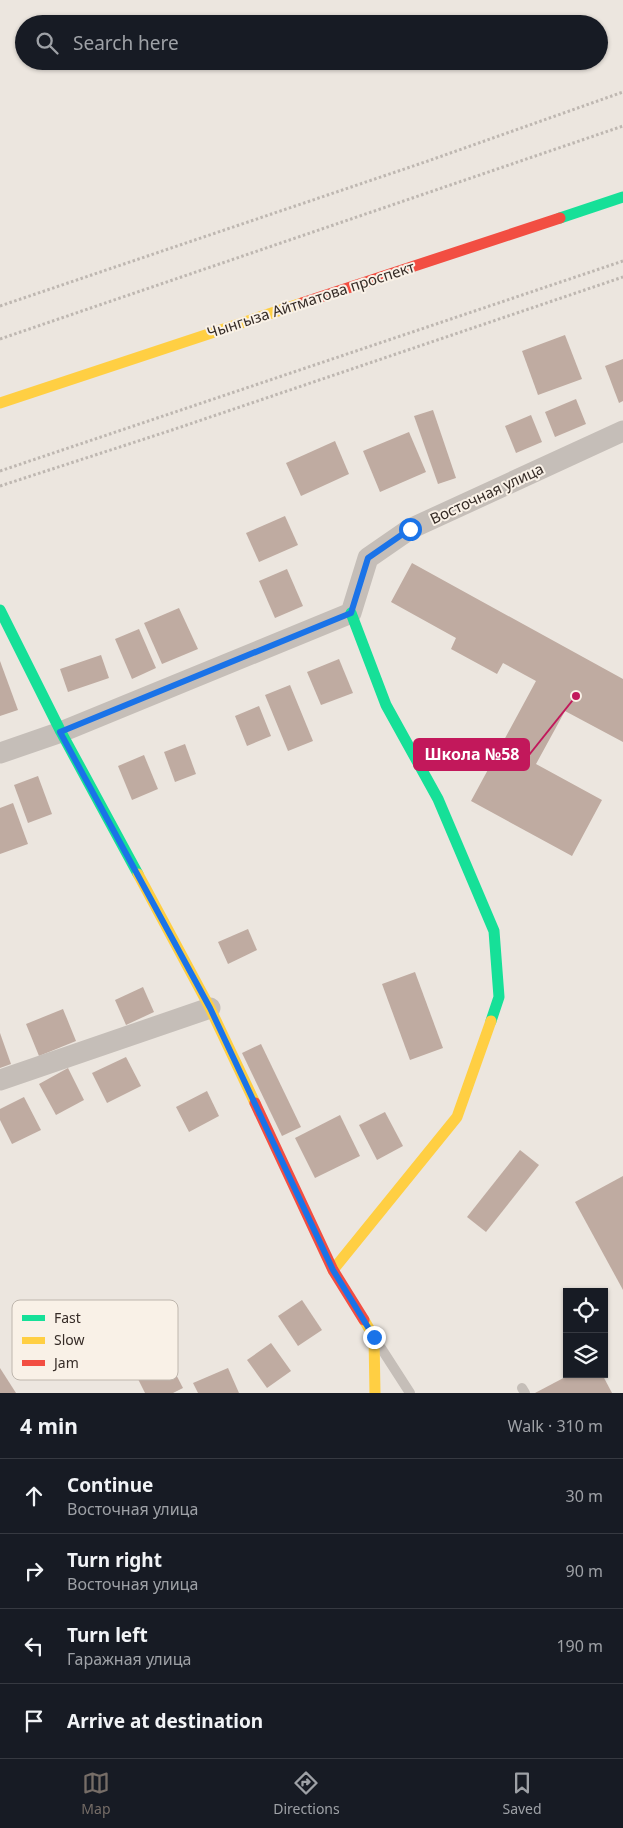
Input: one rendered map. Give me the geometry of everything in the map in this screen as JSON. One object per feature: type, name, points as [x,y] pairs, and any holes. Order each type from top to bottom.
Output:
[{"type":"street","name":"Чынгыза Айтматова проспект","points":[[0,403],[623,197]]},
{"type":"street","name":"Восточная улица","points":[[351,613],[368,558],[410,529],[623,431]]},
{"type":"street","points":[[0,610],[60,732],[210,1008],[333,1270],[374,1337],[374,1393]]},
{"type":"street","points":[[0,752],[60,732],[351,613],[386,705],[438,798],[494,931],[500,997],[457,1117],[333,1270]]},
{"type":"street","points":[[0,1080],[210,1008]]},
{"type":"lane","points":[[374,1337],[410,1393]]},
{"type":"path","points":[[0,306],[425,162],[623,92]]},
{"type":"path","points":[[0,339],[623,126]]},
{"type":"path","points":[[0,472],[623,261]]},
{"type":"path","points":[[0,486],[172,430],[623,277]]},
{"type":"building","points":[[565,335],[582,379],[538,395],[522,351]]},
{"type":"building","points":[[623,359],[623,401],[619,403],[605,366]]},
{"type":"building","points":[[576,399],[586,424],[555,437],[545,412]]},
{"type":"building","points":[[433,410],[456,478],[438,484],[414,416]]},
{"type":"building","points":[[531,415],[542,442],[516,453],[505,426]]},
{"type":"building","points":[[409,432],[426,472],[380,492],[363,451]]},
{"type":"building","points":[[335,441],[349,474],[301,496],[286,463]]},
{"type":"building","points":[[285,516],[298,545],[259,562],[246,533]]},
{"type":"building","points":[[412,563],[623,679],[623,742],[565,711],[536,764],[602,800],[572,856],[471,801],[536,681],[503,663],[497,674],[451,649],[456,638],[391,602]]},
{"type":"building","points":[[287,569],[303,606],[275,618],[259,581]]},
{"type":"building","points":[[179,608],[198,649],[162,664],[144,623]]},
{"type":"building","points":[[139,629],[156,668],[132,679],[115,639]]},
{"type":"building","points":[[101,655],[109,678],[68,692],[60,669]]},
{"type":"building","points":[[339,659],[353,693],[321,705],[307,672]]},
{"type":"building","points":[[0,661],[18,710],[0,716]]},
{"type":"building","points":[[290,685],[313,741],[288,751],[265,695]]},
{"type":"building","points":[[259,706],[271,736],[247,746],[235,716]]},
{"type":"building","points":[[185,744],[196,774],[175,782],[164,752]]},
{"type":"building","points":[[144,755],[158,789],[132,800],[118,766]]},
{"type":"building","points":[[38,776],[52,814],[28,823],[14,785]]},
{"type":"building","points":[[13,803],[28,844],[0,854],[0,808]]},
{"type":"building","points":[[248,929],[257,950],[228,964],[218,942]]},
{"type":"building","points":[[415,972],[443,1048],[410,1060],[382,984]]},
{"type":"building","points":[[143,987],[154,1012],[126,1025],[115,1000]]},
{"type":"building","points":[[63,1009],[76,1041],[39,1056],[26,1024]]},
{"type":"building","points":[[0,1033],[11,1064],[0,1068]]},
{"type":"building","points":[[261,1044],[301,1127],[282,1136],[242,1053]]},
{"type":"building","points":[[126,1057],[141,1086],[107,1103],[92,1073]]},
{"type":"building","points":[[68,1068],[84,1100],[56,1115],[39,1084]]},
{"type":"building","points":[[207,1091],[219,1116],[189,1132],[176,1107]]},
{"type":"building","points":[[24,1097],[41,1130],[12,1144],[0,1120],[0,1109]]},
{"type":"building","points":[[385,1112],[403,1146],[377,1160],[359,1125]]},
{"type":"building","points":[[340,1115],[360,1156],[315,1178],[295,1138]]},
{"type":"building","points":[[520,1150],[539,1165],[486,1232],[467,1217]]},
{"type":"building","points":[[623,1176],[623,1290],[575,1202]]},
{"type":"building","points":[[302,1300],[322,1330],[298,1346],[278,1316]]},
{"type":"building","points":[[271,1343],[291,1371],[267,1388],[247,1360]]},
{"type":"building","points":[[0,1368],[16,1393],[0,1393]]},
{"type":"building","points":[[228,1368],[239,1393],[198,1393],[193,1383]]},
{"type":"building","points":[[178,1378],[183,1388],[173,1393],[145,1393],[138,1380],[178,1380]]},
{"type":"building","points":[[563,1378],[604,1378],[612,1393],[535,1393]]},
{"type":"traffic: fast","points":[[560,218],[623,197]]},
{"type":"traffic: fast","points":[[0,610],[61,732],[138,874]]},
{"type":"traffic: fast","points":[[351,613],[386,705],[438,799],[494,931],[499,997],[491,1021]]},
{"type":"traffic: slow","points":[[0,403],[302,303]]},
{"type":"traffic: slow","points":[[138,874],[210,1008],[255,1103]]},
{"type":"traffic: slow","points":[[333,1270],[457,1117],[491,1021]]},
{"type":"traffic: slow","points":[[364,1320],[374,1337],[375,1393]]},
{"type":"traffic: jam","points":[[302,303],[560,218]]},
{"type":"traffic: jam","points":[[255,1103],[333,1270],[364,1320]]},
{"type":"place","name":"Школа №58","points":[[576,696]]},
{"type":"route","points":[[374,1337],[333,1270],[210,1008],[60,732],[351,613],[368,558],[410,529]]}]
